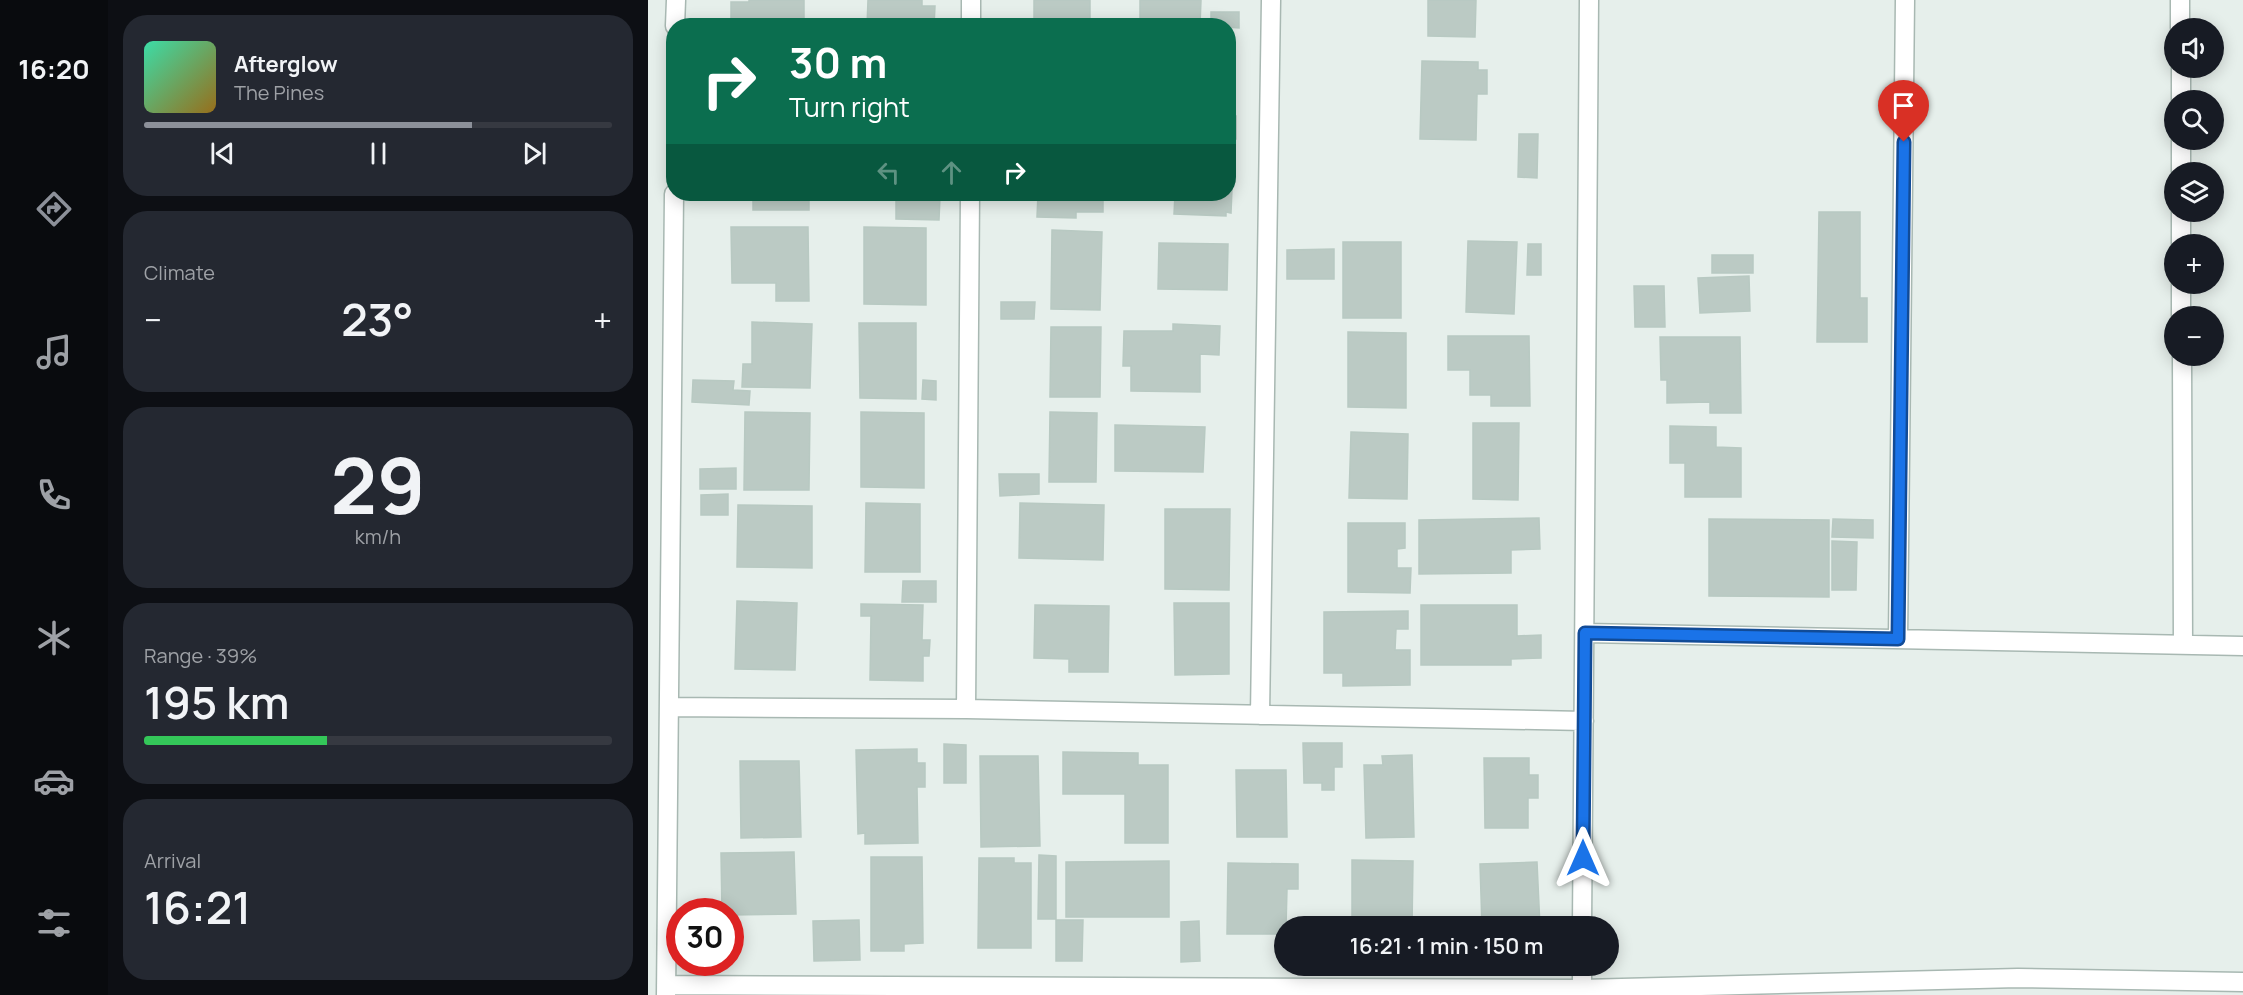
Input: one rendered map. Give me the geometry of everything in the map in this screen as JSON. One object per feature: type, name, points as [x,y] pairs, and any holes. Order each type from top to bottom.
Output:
[{"type":"street","points":[[675,18],[676,0]]},
{"type":"street","points":[[971,0],[971,18]]},
{"type":"street","points":[[1260,715],[1271,0]]},
{"type":"street","points":[[1582,916],[1589,0]]},
{"type":"street","points":[[1898,639],[1905,0]]},
{"type":"street","points":[[2180,0],[2180,18]]},
{"type":"street","points":[[674,201],[666,990],[1582,992],[1929,987],[2018,978],[2243,982]]},
{"type":"street","points":[[966,709],[970,201]]},
{"type":"street","points":[[2182,366],[2183,645]]},
{"type":"street","points":[[1585,633],[2243,646]]},
{"type":"street","points":[[669,707],[966,709],[1584,721]]},
{"type":"street","points":[[1582,976],[1582,992]]},
{"type":"building","points":[[749,0],[804,0],[804,18],[731,18],[731,2],[749,2]]},
{"type":"building","points":[[868,0],[922,0],[922,6],[935,6],[934,18],[867,18]]},
{"type":"building","points":[[1034,0],[1090,0],[1090,18],[1034,18]]},
{"type":"building","points":[[1140,0],[1201,0],[1200,18],[1140,18]]},
{"type":"building","points":[[1428,0],[1476,0],[1475,37],[1428,36]]},
{"type":"building","points":[[1211,12],[1239,12],[1239,28],[1236,28],[1236,18],[1211,18]]},
{"type":"building","points":[[1422,61],[1478,62],[1478,70],[1487,70],[1487,94],[1477,94],[1476,140],[1420,139]]},
{"type":"building","points":[[1519,134],[1538,134],[1537,178],[1518,177]]},
{"type":"building","points":[[753,201],[809,201],[809,210],[753,210]]},
{"type":"building","points":[[896,201],[940,201],[939,220],[896,219]]},
{"type":"building","points":[[1038,201],[1103,201],[1103,212],[1076,212],[1076,218],[1037,217]]},
{"type":"building","points":[[1175,201],[1232,201],[1231,213],[1226,212],[1226,216],[1174,214]]},
{"type":"building","points":[[1819,212],[1860,212],[1860,298],[1867,298],[1867,342],[1817,342]]},
{"type":"building","points":[[731,227],[808,227],[809,301],[776,301],[776,283],[732,283]]},
{"type":"building","points":[[864,227],[926,228],[926,305],[864,304]]},
{"type":"building","points":[[1052,230],[1102,232],[1100,310],[1051,309]]},
{"type":"building","points":[[1468,241],[1517,242],[1514,314],[1466,312]]},
{"type":"building","points":[[1343,242],[1401,242],[1401,318],[1343,318]]},
{"type":"building","points":[[1159,243],[1228,244],[1227,290],[1158,289]]},
{"type":"building","points":[[1528,244],[1541,244],[1541,275],[1527,275]]},
{"type":"building","points":[[1334,249],[1334,279],[1287,279],[1287,250]]},
{"type":"building","points":[[1712,255],[1753,255],[1753,273],[1712,273]]},
{"type":"building","points":[[1749,276],[1750,311],[1700,313],[1698,278]]},
{"type":"building","points":[[1634,286],[1664,286],[1665,327],[1635,327]]},
{"type":"building","points":[[1001,302],[1035,302],[1034,319],[1001,319]]},
{"type":"building","points":[[752,322],[812,324],[810,388],[742,387],[743,364],[752,364]]},
{"type":"building","points":[[859,323],[916,323],[916,399],[860,398]]},
{"type":"building","points":[[1173,324],[1220,326],[1219,355],[1200,354],[1200,392],[1131,391],[1131,366],[1123,366],[1124,331],[1173,331]]},
{"type":"building","points":[[1051,327],[1101,327],[1100,397],[1050,397]]},
{"type":"building","points":[[1348,332],[1406,333],[1406,408],[1348,407]]},
{"type":"building","points":[[1448,336],[1529,336],[1530,406],[1491,406],[1491,395],[1470,395],[1470,370],[1448,370]]},
{"type":"building","points":[[1660,337],[1740,337],[1741,413],[1710,413],[1710,402],[1667,403],[1667,380],[1661,380]]},
{"type":"building","points":[[693,380],[734,381],[733,390],[750,391],[749,405],[692,402]]},
{"type":"building","points":[[923,380],[936,381],[936,400],[922,399]]},
{"type":"building","points":[[745,412],[810,413],[809,490],[744,490]]},
{"type":"building","points":[[861,412],[924,413],[924,488],[861,487]]},
{"type":"building","points":[[1050,412],[1097,413],[1096,482],[1049,482]]},
{"type":"building","points":[[1473,423],[1519,423],[1518,500],[1473,499]]},
{"type":"building","points":[[1115,425],[1205,427],[1203,472],[1115,471]]},
{"type":"building","points":[[1670,426],[1716,427],[1716,447],[1741,448],[1741,497],[1685,497],[1685,463],[1670,463]]},
{"type":"building","points":[[1351,432],[1408,434],[1407,499],[1349,498]]},
{"type":"building","points":[[736,468],[736,489],[700,489],[700,469]]},
{"type":"building","points":[[999,474],[1039,474],[1039,494],[1000,496]]},
{"type":"building","points":[[728,494],[728,515],[701,515],[701,495]]},
{"type":"building","points":[[866,503],[920,504],[920,572],[865,572]]},
{"type":"building","points":[[1020,503],[1104,505],[1103,560],[1019,558]]},
{"type":"building","points":[[738,505],[812,506],[812,568],[737,567]]},
{"type":"building","points":[[1165,509],[1230,509],[1229,590],[1165,589]]},
{"type":"building","points":[[1539,518],[1540,549],[1511,550],[1511,573],[1419,574],[1419,520]]},
{"type":"building","points":[[1709,519],[1829,520],[1829,597],[1709,596]]},
{"type":"building","points":[[1833,519],[1873,520],[1873,538],[1832,537]]},
{"type":"building","points":[[1348,523],[1405,523],[1405,548],[1397,549],[1397,568],[1411,568],[1410,593],[1348,592]]},
{"type":"building","points":[[1832,541],[1857,542],[1856,590],[1832,590]]},
{"type":"building","points":[[903,581],[936,581],[936,602],[902,602]]},
{"type":"building","points":[[737,601],[797,603],[795,670],[735,669]]},
{"type":"building","points":[[1174,603],[1229,603],[1229,674],[1175,675]]},
{"type":"building","points":[[861,604],[923,605],[922,640],[930,640],[929,656],[923,656],[923,681],[870,680],[871,616],[861,616]]},
{"type":"building","points":[[1035,605],[1109,606],[1108,672],[1069,672],[1069,659],[1034,658]]},
{"type":"building","points":[[1421,605],[1517,605],[1517,636],[1541,635],[1541,658],[1511,659],[1511,665],[1421,665]]},
{"type":"building","points":[[1408,611],[1408,629],[1396,629],[1395,650],[1410,650],[1410,685],[1343,686],[1343,673],[1324,673],[1324,612]]},
{"type":"building","points":[[1303,743],[1342,743],[1342,767],[1334,767],[1334,790],[1322,790],[1322,783],[1304,783]]},
{"type":"building","points":[[944,744],[966,745],[966,783],[944,783]]},
{"type":"building","points":[[917,749],[917,763],[925,763],[925,787],[917,787],[918,843],[865,844],[865,833],[858,834],[856,750]]},
{"type":"building","points":[[1063,752],[1138,753],[1138,765],[1168,765],[1168,843],[1125,843],[1125,794],[1063,794]]},
{"type":"building","points":[[1412,755],[1414,837],[1366,838],[1364,765],[1383,765],[1382,756]]},
{"type":"building","points":[[980,756],[1038,756],[1040,846],[981,847]]},
{"type":"building","points":[[1484,758],[1529,758],[1529,775],[1538,775],[1538,798],[1528,798],[1528,828],[1485,828]]},
{"type":"building","points":[[740,761],[799,761],[801,837],[741,838]]},
{"type":"building","points":[[1236,770],[1286,770],[1287,837],[1237,837]]},
{"type":"building","points":[[794,852],[796,914],[744,915],[744,898],[722,898],[721,853]]},
{"type":"building","points":[[1039,855],[1056,856],[1056,919],[1038,919]]},
{"type":"building","points":[[871,857],[922,857],[923,943],[904,944],[904,951],[871,951]]},
{"type":"building","points":[[979,858],[1014,858],[1014,863],[1031,863],[1031,948],[978,948]]},
{"type":"building","points":[[1352,860],[1413,861],[1412,916],[1352,916]]},
{"type":"building","points":[[1169,861],[1169,917],[1066,917],[1066,862]]},
{"type":"building","points":[[1537,862],[1539,916],[1482,916],[1480,864]]},
{"type":"building","points":[[1228,863],[1298,864],[1298,889],[1287,889],[1286,916],[1274,916],[1274,934],[1227,934]]},
{"type":"building","points":[[859,920],[860,960],[814,961],[813,921]]},
{"type":"building","points":[[1056,920],[1083,920],[1082,961],[1056,961]]},
{"type":"building","points":[[1199,921],[1200,961],[1181,962],[1181,922]]},
{"type":"route","points":[[1583,858],[1585,633],[1898,639],[1904,142]]}]
